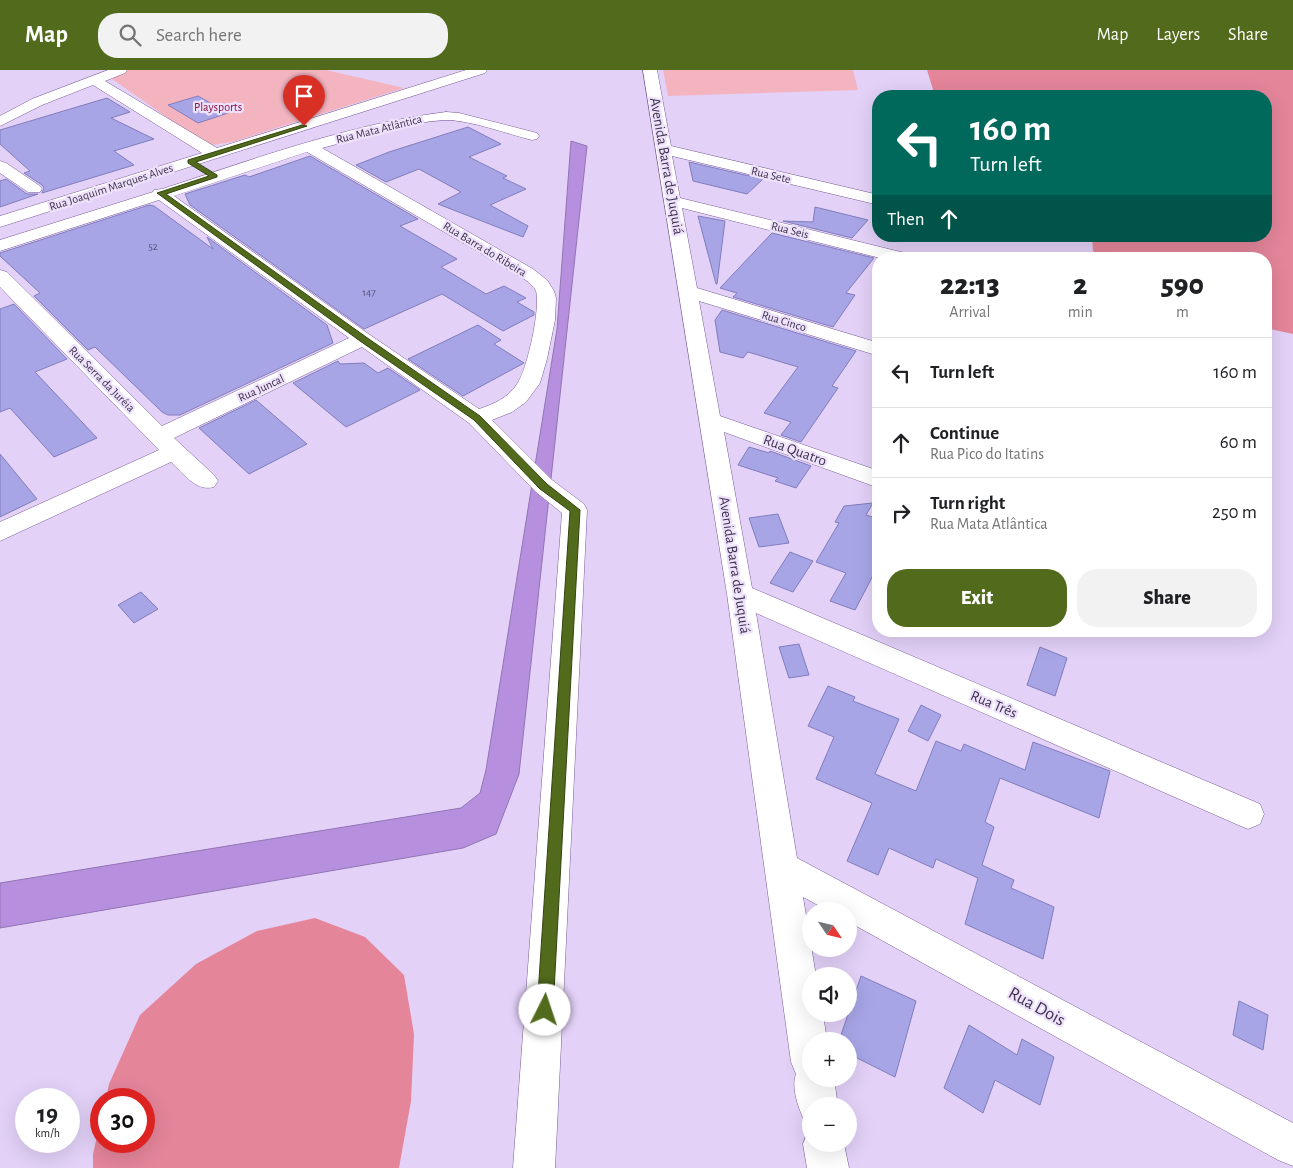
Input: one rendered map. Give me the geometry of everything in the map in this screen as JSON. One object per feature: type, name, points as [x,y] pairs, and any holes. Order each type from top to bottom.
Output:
[{"type":"street","points":[[0,122],[37,102],[120,70]]},
{"type":"street","name":"Rua Joaquim Marques Alves","points":[[0,222],[480,70]]},
{"type":"street","name":"Avenida Barra de Juquiá","points":[[650,70],[740,594],[806,1032]]},
{"type":"street","points":[[94,80],[215,154]]},
{"type":"street","points":[[0,107],[37,102]]},
{"type":"street","name":"Rua Mata Atlântica","points":[[0,246],[214,176],[309,147],[408,121],[446,116],[472,119],[532,136]]},
{"type":"street","name":"Rua Barra do Ribeira","points":[[309,147],[519,268],[537,280],[545,291],[548,304],[532,378],[516,398],[501,409],[477,418]]},
{"type":"street","name":"Rua Sete","points":[[663,149],[872,198]]},
{"type":"street","points":[[191,162],[214,176]]},
{"type":"street","points":[[0,166],[34,190]]},
{"type":"street","points":[[160,193],[363,339],[477,418],[544,486],[575,510],[534,1168]]},
{"type":"street","name":"Rua Seis","points":[[673,201],[880,252]]},
{"type":"street","name":"Rua Serra da Juréia","points":[[0,276],[166,444],[206,480]]},
{"type":"street","name":"Rua Cinco","points":[[689,292],[872,348]]},
{"type":"street","name":"Rua Juncal","points":[[0,532],[363,339]]},
{"type":"street","name":"Rua Quatro","points":[[711,420],[872,478]]},
{"type":"street","name":"Rua Três","points":[[740,594],[1248,814]]},
{"type":"street","name":"Rua Dois","points":[[781,867],[1293,1145]]},
{"type":"street","points":[[825,1152],[828,1168]]},
{"type":"green space","name":"Playsports","points":[[127,70],[326,70],[404,88],[232,142],[213,145],[202,142],[112,79],[116,74]]},
{"type":"green space","points":[[663,70],[853,70],[858,90],[668,96]]},
{"type":"shaded area","points":[[927,70],[1293,70],[1293,334],[1272,329],[1272,252],[1093,251],[1092,242],[1272,242],[1272,90],[933,90]]},
{"type":"shaded area","points":[[571,141],[587,146],[519,774],[496,834],[463,848],[0,928],[0,883],[461,808],[480,793],[486,770],[557,329]]},
{"type":"shaded area","points":[[315,918],[365,937],[404,975],[414,1034],[411,1101],[399,1168],[93,1168],[93,1153],[155,1153],[155,1088],[108,1088],[140,1015],[196,964],[257,931]]},
{"type":"building","points":[[198,96],[228,113],[198,123],[168,105]]},
{"type":"building","points":[[107,98],[130,112],[111,118],[154,139],[114,151],[134,165],[42,193],[44,188],[42,185],[24,173],[30,171],[0,144],[0,130]]},
{"type":"building","points":[[468,127],[501,144],[469,157],[507,176],[503,178],[526,189],[490,205],[528,226],[523,237],[438,204],[461,192],[419,169],[386,182],[356,165],[389,152]]},
{"type":"building","points":[[310,156],[418,219],[400,226],[457,259],[441,267],[486,294],[504,286],[526,298],[517,302],[534,312],[534,315],[503,331],[442,294],[364,329],[190,205],[185,194],[245,175],[249,177]]},
{"type":"building","points":[[689,162],[763,179],[747,194],[693,181]]},
{"type":"building","points":[[6,179],[27,194],[38,194],[0,207],[0,181]]},
{"type":"building","points":[[149,205],[154,206],[213,249],[207,237],[327,325],[333,343],[180,415],[168,415],[162,412],[95,347],[88,350],[34,296],[40,293],[0,256],[0,253]]},
{"type":"building","points":[[815,207],[868,220],[852,238],[783,221],[813,222]]},
{"type":"building","points":[[698,216],[725,221],[717,284],[716,284]]},
{"type":"building","points":[[772,233],[872,258],[872,260],[846,293],[855,295],[833,327],[733,297],[737,293],[720,288]]},
{"type":"building","points":[[14,304],[67,359],[35,372],[97,438],[54,457],[10,408],[0,412],[0,309]]},
{"type":"building","points":[[722,310],[856,351],[832,386],[838,388],[801,442],[781,435],[791,422],[764,413],[798,367],[748,352],[743,358],[720,352],[715,320]]},
{"type":"building","points":[[478,325],[501,340],[494,344],[524,363],[463,396],[408,359]]},
{"type":"building","points":[[338,361],[340,364],[364,363],[378,373],[388,368],[420,390],[346,427],[293,383]]},
{"type":"building","points":[[256,400],[307,444],[249,474],[199,428]]},
{"type":"building","points":[[749,447],[769,453],[770,451],[811,466],[796,488],[775,481],[778,478],[738,465]]},
{"type":"building","points":[[0,454],[37,499],[0,517]]},
{"type":"building","points":[[872,503],[866,515],[872,517],[872,577],[855,610],[830,601],[846,573],[816,562],[839,523],[835,522],[844,506]]},
{"type":"building","points":[[778,514],[789,543],[759,547],[749,518]]},
{"type":"building","points":[[790,552],[813,561],[793,592],[770,583]]},
{"type":"building","points":[[141,592],[158,609],[134,623],[118,605]]},
{"type":"building","points":[[799,644],[809,675],[789,678],[779,647]]},
{"type":"building","points":[[1040,647],[1067,658],[1055,696],[1027,685]]},
{"type":"building","points":[[828,686],[855,697],[853,701],[899,719],[875,774],[916,791],[936,741],[961,751],[964,744],[1025,770],[1033,742],[1110,771],[1099,818],[1000,778],[985,822],[994,827],[982,865],[1014,880],[1011,888],[1054,907],[1043,959],[965,924],[978,878],[936,859],[933,868],[889,848],[878,875],[847,861],[872,803],[816,779],[834,737],[808,726]]},
{"type":"building","points":[[921,705],[941,715],[928,741],[908,731]]},
{"type":"building","points":[[861,976],[916,1001],[895,1077],[857,1058],[857,1032],[842,1032],[845,1022],[857,1022],[857,988]]},
{"type":"building","points":[[1239,1001],[1268,1015],[1263,1050],[1233,1035]]},
{"type":"building","points":[[969,1025],[1017,1055],[1022,1039],[1054,1057],[1040,1105],[995,1080],[983,1113],[944,1088]]},
{"type":"route","points":[[304,126],[191,162],[214,176],[160,193],[363,339],[477,418],[544,486],[575,510],[545,1010]]}]
